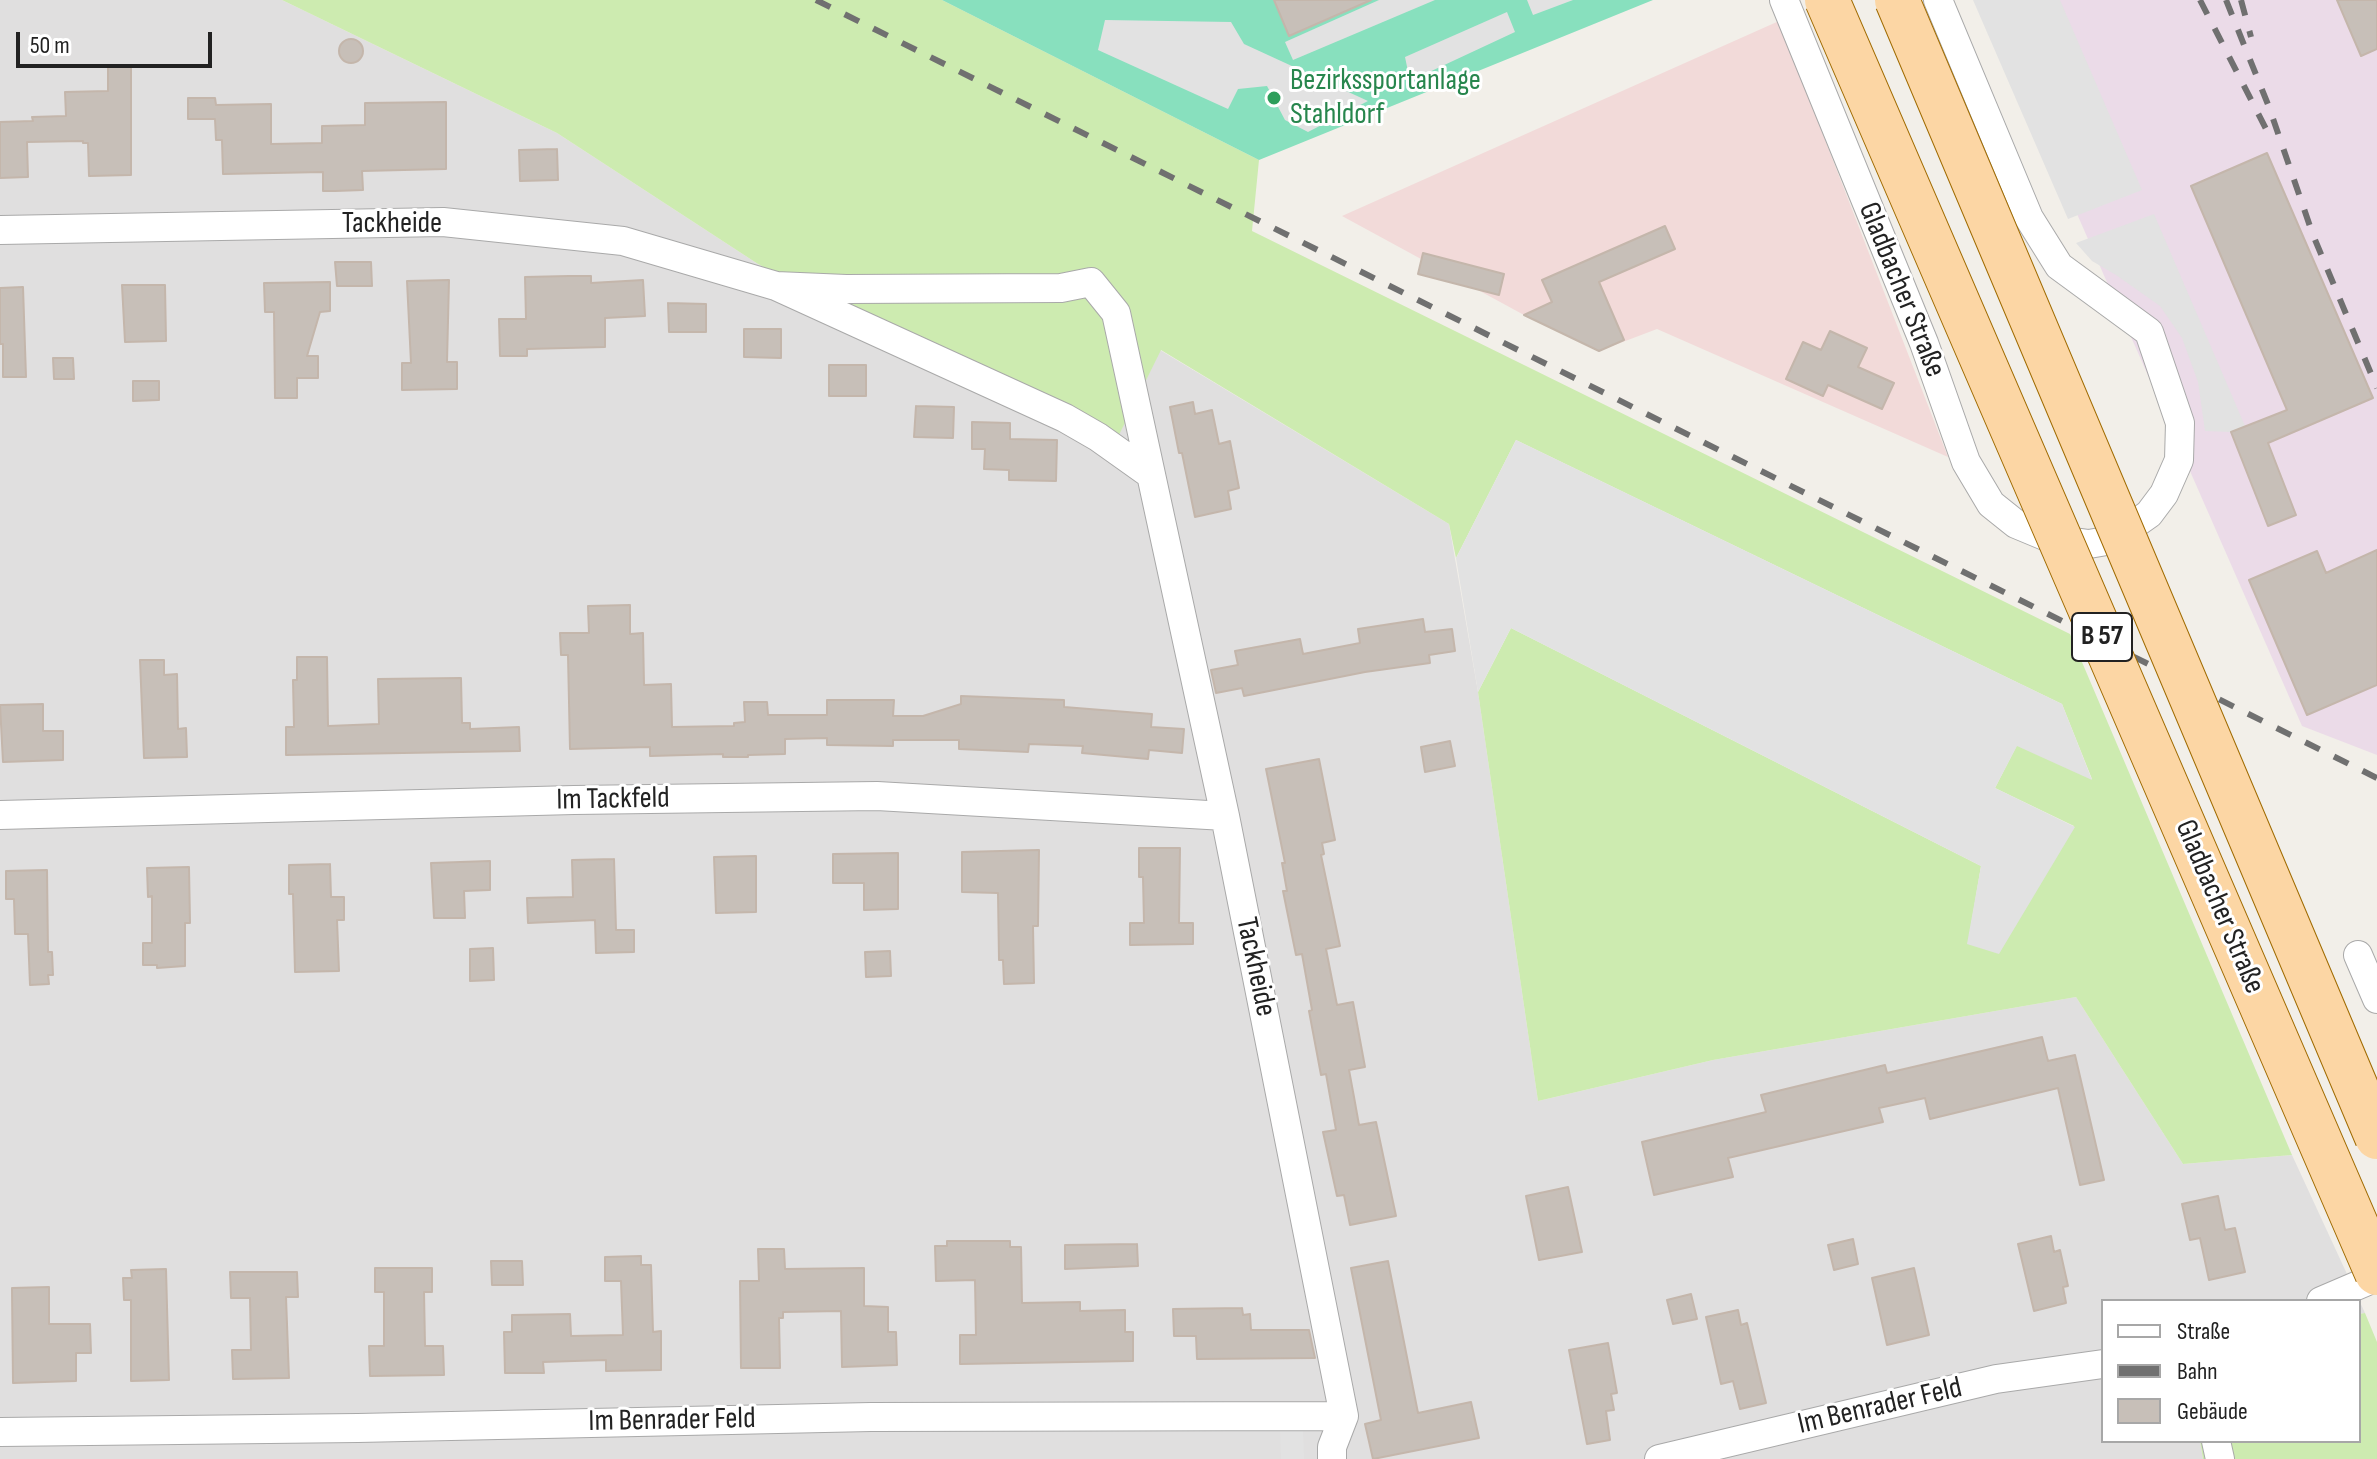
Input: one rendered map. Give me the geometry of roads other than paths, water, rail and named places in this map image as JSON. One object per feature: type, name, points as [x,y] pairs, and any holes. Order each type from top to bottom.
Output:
[{"type":"main road","name":"Gladbacher Straße","points":[[1827,0],[2377,1275]]},
{"type":"main road","name":"Gladbacher Straße","points":[[1897,0],[2377,1137]]},
{"type":"street","name":"Gladbacher Straße","points":[[1784,0],[1924,343],[1966,462],[1991,504],[2016,524],[2052,539],[2089,544],[2112,540],[2149,514],[2164,494],[2179,460],[2180,423],[2149,332],[2059,266],[2029,218],[1938,0]]},
{"type":"street","name":"Tackheide","points":[[0,230],[443,222],[623,241],[776,286],[1065,418],[1150,474]]},
{"type":"street","name":"Tackheide","points":[[776,286],[846,289],[1061,288],[1091,282],[1116,313],[1225,816],[1344,1416],[1332,1447],[1332,1459]]},
{"type":"street","name":"Im Tackfeld","points":[[0,815],[574,800],[877,796],[1225,816]]},
{"type":"street","points":[[2358,955],[2377,999]]},
{"type":"street","points":[[2325,1299],[2377,1275]]},
{"type":"street","name":"Im Benrader Feld","points":[[1659,1459],[1996,1379],[2101,1364]]},
{"type":"street","name":"Im Benrader Feld","points":[[0,1432],[358,1428],[887,1416],[1344,1416]]},
{"type":"railway","points":[[816,0],[2377,778]]},
{"type":"railway","points":[[2200,0],[2266,129]]},
{"type":"railway","points":[[2226,0],[2269,107],[2313,235],[2377,388]]},
{"type":"railway","points":[[2241,0],[2251,37]]},
{"type":"place","name":"Bezirkssportanlage Stahldorf","points":[[1274,98]]}]
